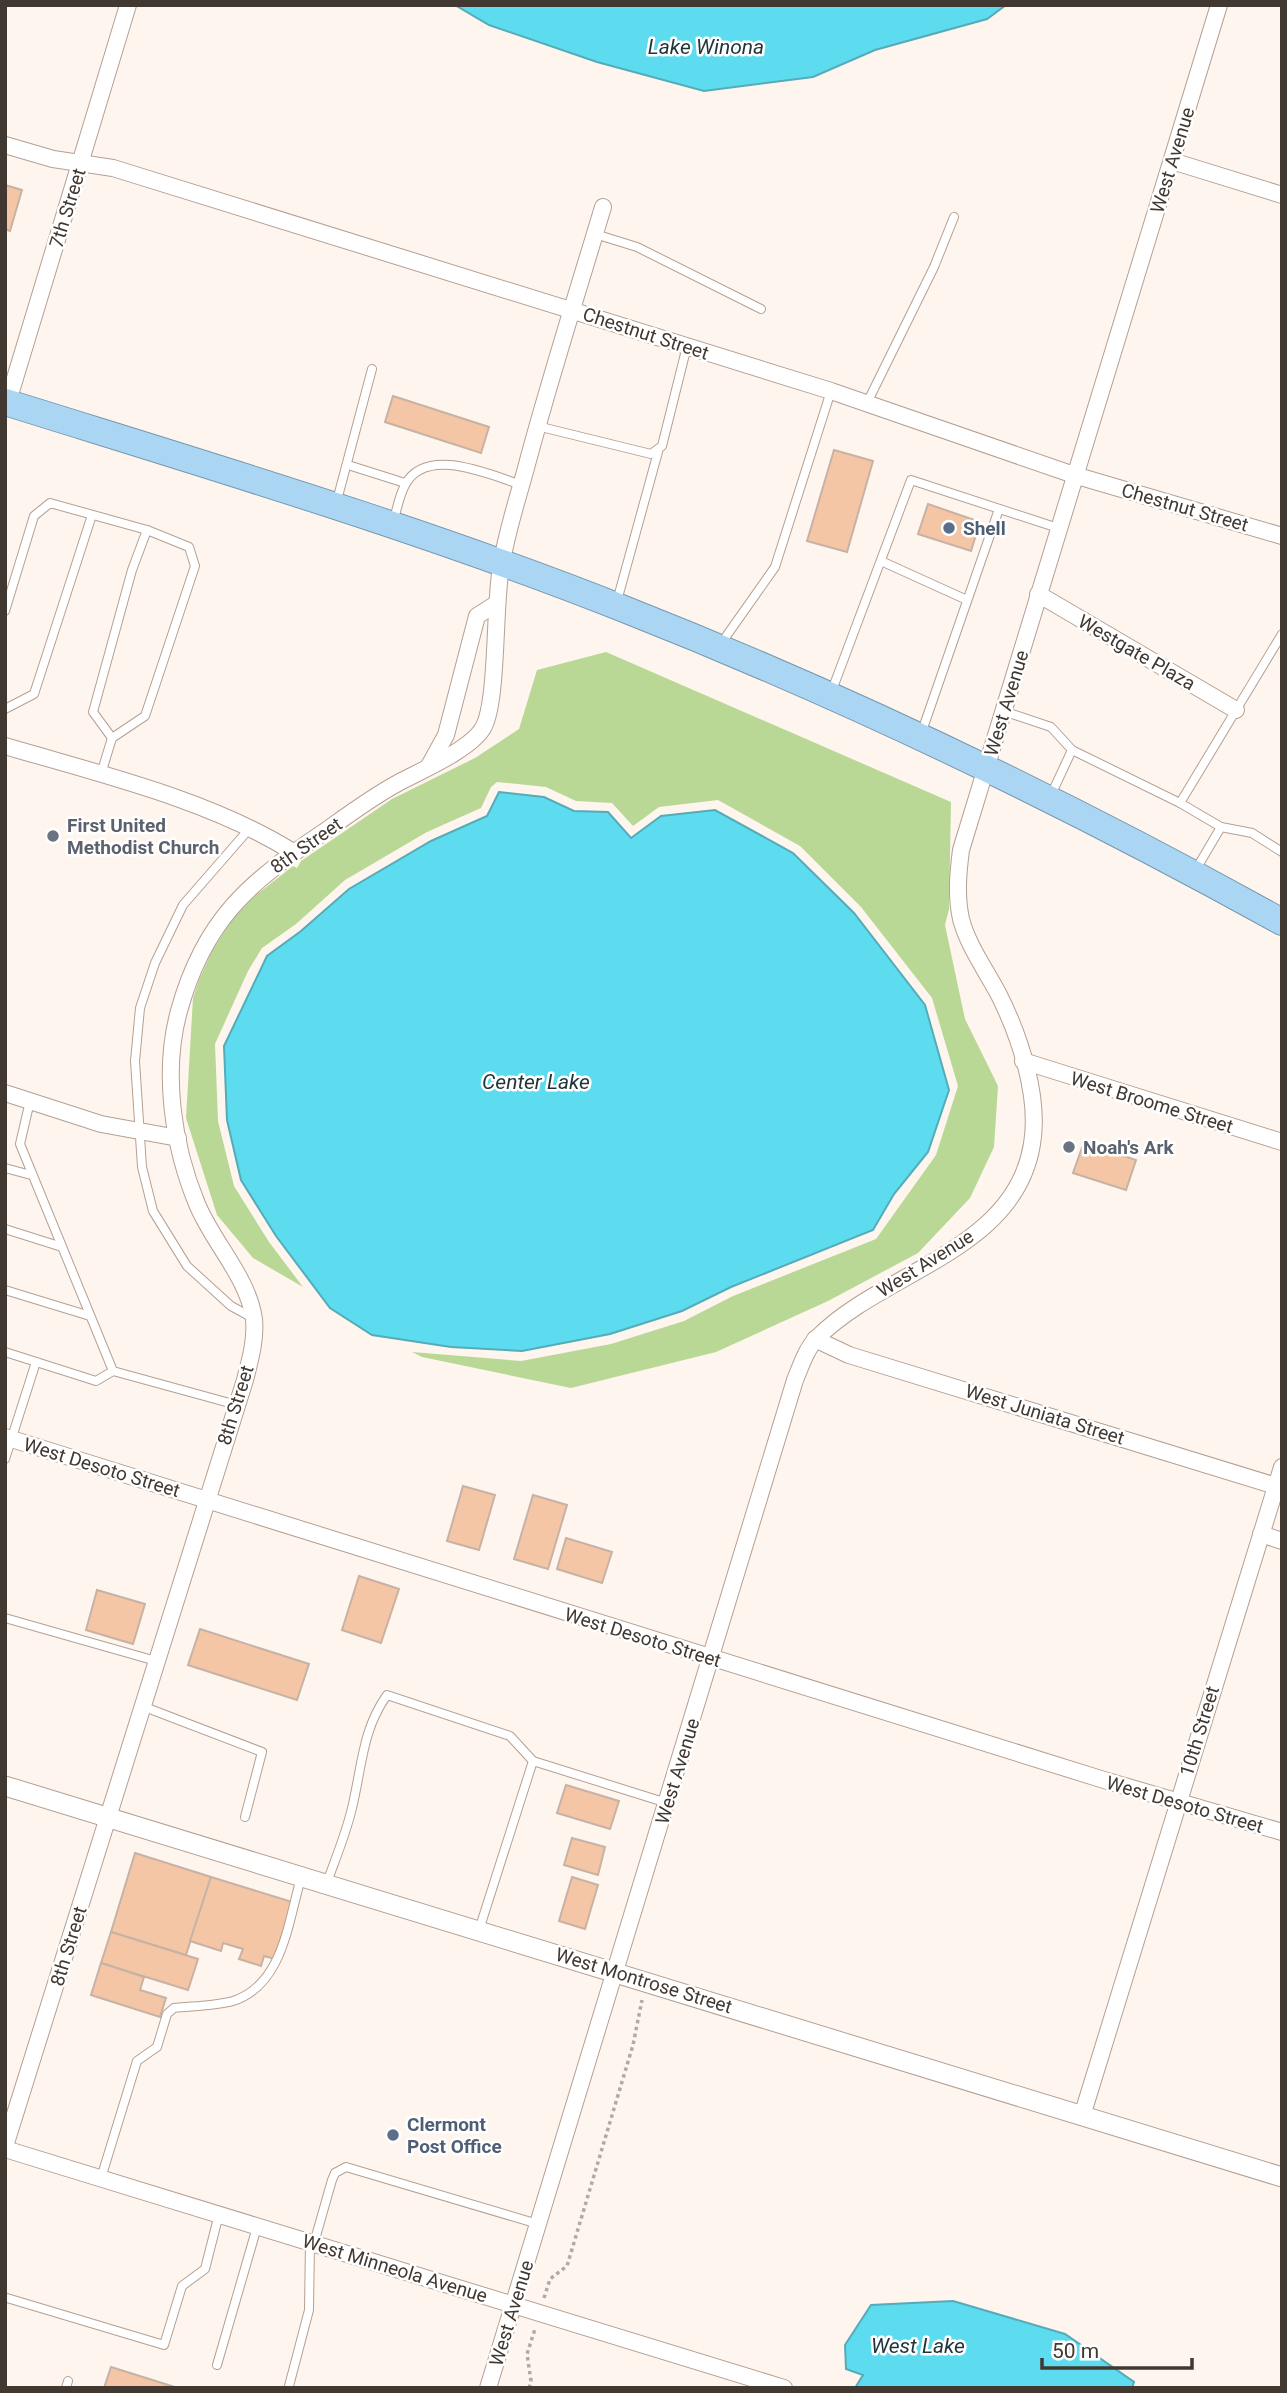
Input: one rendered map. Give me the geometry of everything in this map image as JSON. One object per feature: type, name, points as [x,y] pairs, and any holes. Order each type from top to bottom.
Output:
[{"type":"highway","points":[[6,405],[392,525],[616,606],[830,695],[986,768],[1194,873],[1282,922]]},
{"type":"street","name":"7th Street","points":[[6,405],[128,5]]},
{"type":"street","name":"West Avenue","points":[[488,2388],[795,1380],[815,1339],[862,1303],[951,1251],[1002,1207],[1026,1166],[1032,1144],[1034,1118],[1023,1061],[1010,1019],[962,922],[958,900],[961,850],[1219,5]]},
{"type":"street","name":"Chestnut Street","points":[[5,145],[52,159],[113,167],[831,391],[1074,475],[1282,536]]},
{"type":"street","points":[[1172,161],[1282,195]]},
{"type":"street","name":"8th Street","points":[[5,2147],[205,1499],[237,1405],[254,1343],[254,1318],[234,1269],[198,1208],[184,1171],[172,1087],[172,1047],[187,983],[203,946],[226,911],[245,890],[293,852],[387,789],[472,741],[484,727],[490,702],[501,564],[537,426],[603,207]]},
{"type":"street","name":"Westgate Plaza","points":[[1038,594],[1236,710]]},
{"type":"street","points":[[429,766],[446,735],[477,616],[496,604]]},
{"type":"street","points":[[5,747],[101,774],[250,828],[293,852]]},
{"type":"street","name":"West Broome Street","points":[[1023,1061],[1282,1142]]},
{"type":"street","points":[[5,1093],[140,1132],[178,1138]]},
{"type":"street","name":"West Juniata Street","points":[[815,1339],[849,1355],[1276,1486]]},
{"type":"street","name":"West Desoto Street","points":[[9,1438],[711,1658],[1282,1832]]},
{"type":"street","name":"10th Street","points":[[1082,2116],[1282,1466]]},
{"type":"street","points":[[1261,1534],[1282,1541]]},
{"type":"street","name":"West Montrose Street","points":[[5,1786],[326,1886],[646,1980],[1282,2177]]},
{"type":"street","name":"West Minneola Avenue","points":[[5,2147],[780,2387]]},
{"type":"lane","points":[[867,403],[934,267],[954,217]]},
{"type":"lane","points":[[595,234],[637,247],[761,309]]},
{"type":"lane","points":[[616,606],[658,452],[662,446],[687,346]]},
{"type":"lane","points":[[335,507],[372,369]]},
{"type":"lane","points":[[718,648],[775,566],[831,391]]},
{"type":"lane","points":[[537,426],[651,454],[658,452]]},
{"type":"lane","points":[[348,465],[405,483]]},
{"type":"lane","points":[[392,525],[405,483],[425,468],[442,465],[468,469],[522,485]]},
{"type":"lane","points":[[830,695],[911,480],[1058,528]]},
{"type":"lane","points":[[5,611],[34,516],[50,503],[147,530],[189,547],[195,566],[145,716],[112,738],[101,774]]},
{"type":"lane","points":[[920,737],[999,509]]},
{"type":"lane","points":[[5,709],[34,694],[92,514]]},
{"type":"lane","points":[[112,738],[93,712],[132,570],[147,530]]},
{"type":"lane","points":[[881,561],[967,600]]},
{"type":"lane","points":[[1180,803],[1282,634]]},
{"type":"lane","points":[[1003,711],[1051,727],[1072,750],[1180,803],[1221,827],[1252,833],[1282,852]]},
{"type":"lane","points":[[1049,799],[1072,750]]},
{"type":"lane","points":[[1194,873],[1221,827]]},
{"type":"lane","points":[[250,828],[183,905],[155,963],[140,1008],[135,1061],[142,1167],[153,1211],[187,1266],[231,1306],[254,1318]]},
{"type":"lane","points":[[30,1101],[20,1144],[113,1371]]},
{"type":"lane","points":[[5,1168],[31,1175]]},
{"type":"lane","points":[[5,1229],[62,1247]]},
{"type":"lane","points":[[5,1290],[90,1316]]},
{"type":"lane","points":[[5,1352],[96,1381],[113,1371],[237,1405]]},
{"type":"lane","points":[[5,1459],[9,1438],[36,1362]]},
{"type":"lane","points":[[5,1618],[156,1661]]},
{"type":"lane","points":[[326,1886],[352,1807],[362,1748],[374,1714],[387,1695],[510,1736],[533,1761],[667,1803]]},
{"type":"lane","points":[[142,1706],[262,1752],[245,1817]]},
{"type":"lane","points":[[479,1930],[533,1761]]},
{"type":"lane","points":[[101,2178],[136,2062],[157,2047],[167,2014],[174,2008],[232,2001],[262,1986],[275,1965],[301,1878]]},
{"type":"lane","points":[[289,2386],[309,2310],[312,2243],[335,2173],[346,2167],[538,2224]]},
{"type":"lane","points":[[8,2298],[164,2345],[182,2286],[205,2269],[219,2214]]},
{"type":"lane","points":[[217,2365],[258,2226]]},
{"type":"path","points":[[544,2299],[550,2279],[567,2266],[633,2045],[646,1980]]},
{"type":"path","points":[[529,2388],[531,2381],[527,2354],[535,2327]]},
{"type":"green space","points":[[606,652],[951,802],[949,909],[945,925],[965,1019],[998,1086],[994,1147],[970,1198],[918,1253],[828,1301],[716,1352],[571,1388],[422,1357],[412,1352],[521,1361],[611,1344],[684,1321],[733,1296],[876,1239],[936,1155],[958,1086],[932,998],[861,907],[800,846],[718,800],[659,807],[633,826],[612,803],[576,801],[546,787],[497,782],[491,787],[481,808],[427,832],[345,880],[296,924],[262,948],[248,971],[215,1044],[218,1121],[234,1186],[269,1242],[303,1287],[253,1258],[217,1215],[186,1118],[193,998],[212,951],[233,918],[251,899],[293,866],[297,868],[301,861],[392,799],[475,758],[519,729],[537,670]]},
{"type":"water","name":"Lake Winona","points":[[455,5],[1006,5],[987,19],[875,50],[813,77],[704,91],[597,62],[489,25]]},
{"type":"water","name":"Center Lake","points":[[499,792],[544,797],[574,811],[608,812],[631,838],[661,816],[715,810],[793,853],[854,913],[925,1005],[949,1090],[928,1152],[894,1194],[873,1230],[731,1287],[682,1311],[610,1334],[522,1351],[451,1347],[372,1335],[330,1308],[276,1236],[241,1180],[227,1120],[224,1046],[267,956],[301,931],[349,889],[431,841],[487,816]]},
{"type":"water","name":"West Lake","points":[[953,2301],[1065,2334],[1134,2382],[1132,2388],[855,2388],[863,2375],[846,2369],[845,2345],[871,2305]]},
{"type":"building","points":[[5,185],[22,190],[10,231],[5,229]]},
{"type":"building","points":[[393,396],[489,427],[481,453],[385,422]]},
{"type":"building","points":[[834,450],[873,461],[847,552],[807,541]]},
{"type":"building","name":"Shell","points":[[928,504],[980,522],[971,551],[918,534]]},
{"type":"building","points":[[1084,1142],[1136,1160],[1126,1190],[1073,1173]]},
{"type":"building","points":[[463,1486],[495,1495],[479,1550],[447,1541]]},
{"type":"building","points":[[533,1495],[567,1505],[548,1569],[514,1559]]},
{"type":"building","points":[[566,1538],[612,1552],[602,1583],[557,1569]]},
{"type":"building","points":[[359,1576],[399,1589],[381,1643],[342,1630]]},
{"type":"building","points":[[97,1590],[145,1604],[133,1644],[86,1630]]},
{"type":"building","points":[[200,1629],[309,1664],[297,1700],[188,1665]]},
{"type":"building","points":[[566,1785],[619,1801],[610,1829],[557,1813]]},
{"type":"building","points":[[572,1838],[605,1847],[598,1875],[564,1865]]},
{"type":"building","points":[[135,1853],[211,1877],[186,1955],[111,1932]]},
{"type":"building","points":[[211,1877],[292,1902],[275,1959],[264,1956],[261,1966],[239,1959],[243,1949],[223,1943],[221,1951],[190,1941]]},
{"type":"building","points":[[572,1877],[598,1885],[585,1929],[559,1921]]},
{"type":"building","points":[[111,1932],[198,1959],[188,1990],[101,1963]]},
{"type":"building","points":[[101,1963],[144,1977],[140,1990],[166,1998],[160,2017],[91,1995]]},
{"type":"building","points":[[111,2367],[178,2388],[104,2388]]},
{"type":"place","name":"Shell","points":[[949,528]]},
{"type":"place","name":"First United Methodist Church","points":[[53,836]]},
{"type":"place","name":"Noah's Ark","points":[[1069,1147]]},
{"type":"place","name":"Clermont Post Office","points":[[393,2135]]}]
